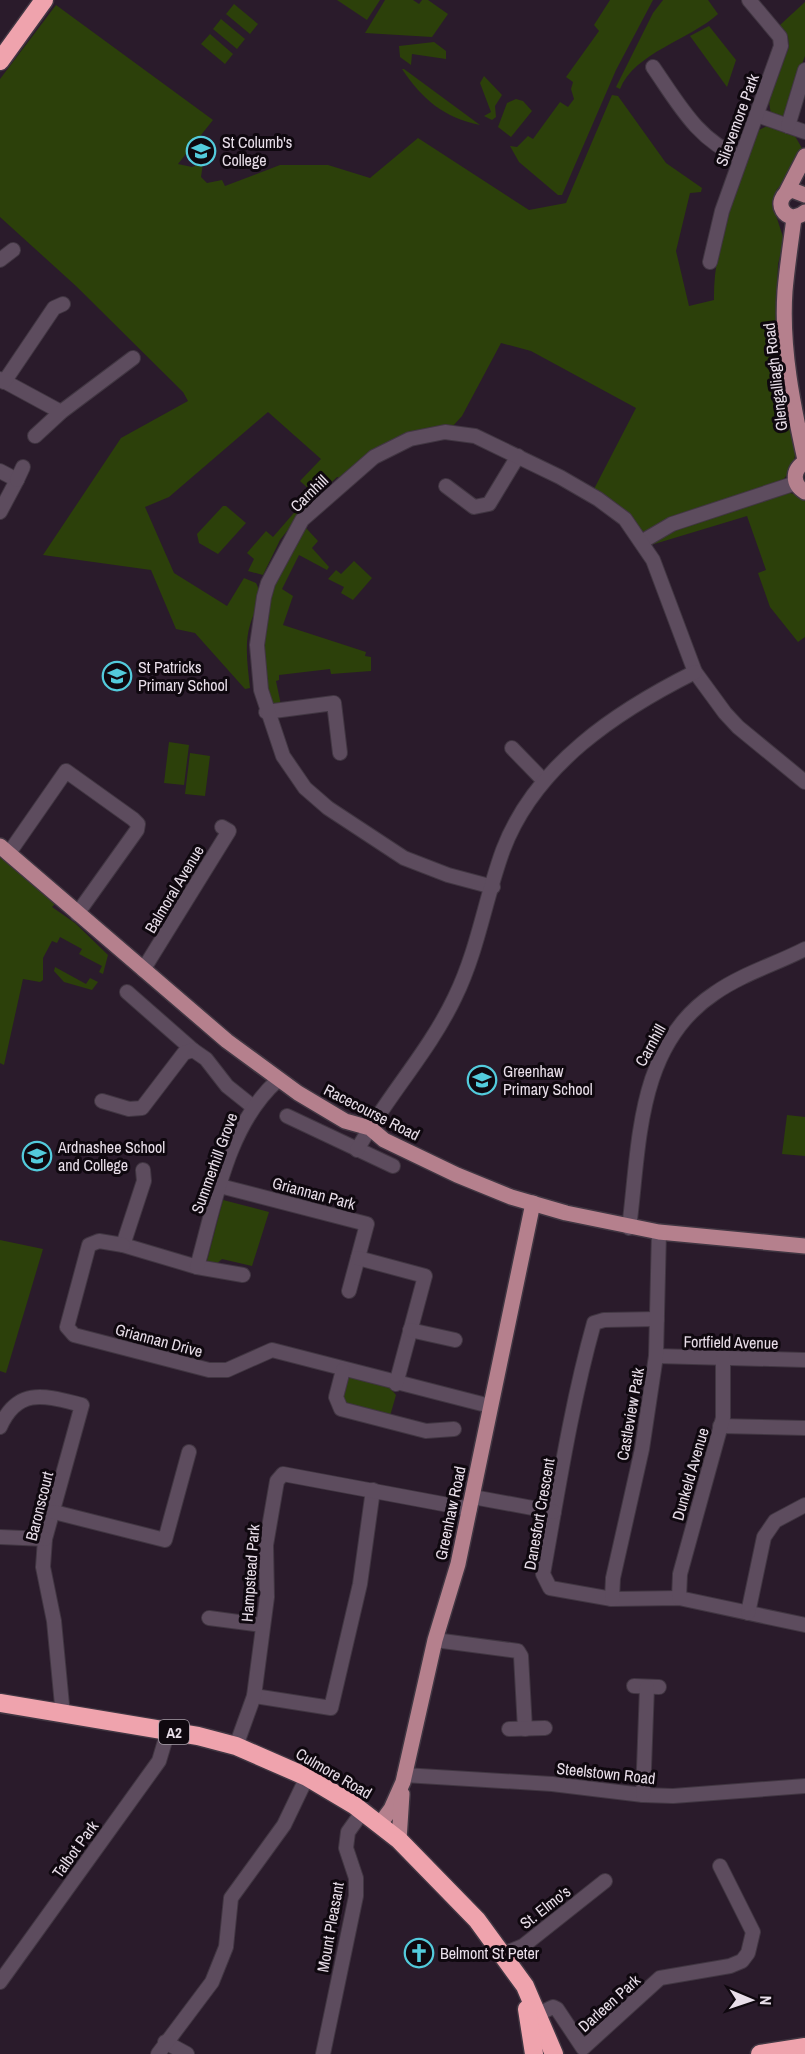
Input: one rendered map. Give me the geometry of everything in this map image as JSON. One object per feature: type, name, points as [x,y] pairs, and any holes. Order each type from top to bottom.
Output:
[{"type":"highway","points":[[0,61],[44,0]]},
{"type":"highway","name":"Culmore Road","points":[[0,1703],[168,1731],[236,1746],[307,1777],[363,1811],[399,1840],[477,1920],[517,1972],[545,2011],[548,2054]]},
{"type":"highway","points":[[517,1972],[527,2008],[534,2054]]},
{"type":"highway","name":"Culmore Road","points":[[546,2036],[555,2054]]},
{"type":"highway","points":[[760,2054],[805,2047]]},
{"type":"main road","points":[[805,157],[805,187]]},
{"type":"main road","points":[[799,215],[785,215],[781,207],[781,198],[788,191],[805,157]]},
{"type":"main road","points":[[788,191],[796,190],[805,195]]},
{"type":"main road","name":"Glengalliagh Road","points":[[799,215],[785,292],[785,335],[791,390],[805,461],[795,472],[800,487]]},
{"type":"main road","name":"Racecourse Road","points":[[4,849],[227,1041],[278,1080],[345,1120],[370,1128],[384,1140],[456,1175],[533,1203],[630,1228],[805,1246]]},
{"type":"main road","name":"Greenhaw Road","points":[[380,1824],[391,1809],[403,1778],[435,1640],[451,1593],[533,1203]]},
{"type":"main road","points":[[399,1840],[403,1778]]},
{"type":"street","name":"Slievemore Park","points":[[710,262],[722,210],[740,157],[758,115],[782,40],[748,0]]},
{"type":"street","points":[[653,67],[697,131],[724,151],[740,157]]},
{"type":"street","points":[[788,126],[805,70]]},
{"type":"street","points":[[758,115],[805,132]]},
{"type":"street","points":[[0,260],[12,250]]},
{"type":"street","points":[[60,412],[2,381],[54,308],[63,304]]},
{"type":"street","points":[[35,436],[60,412],[133,358]]},
{"type":"street","name":"Carnhill","points":[[493,887],[448,875],[404,858],[328,808],[305,788],[283,756],[266,712],[257,667],[259,619],[268,583],[302,520],[374,457],[410,439],[457,432],[494,442],[598,499],[625,519],[643,541],[662,580],[695,672],[731,720],[805,782]]},
{"type":"street","points":[[446,486],[474,507],[489,504],[518,456]]},
{"type":"street","points":[[0,512],[23,466]]},
{"type":"street","points":[[0,471],[16,480]]},
{"type":"street","points":[[643,541],[672,524],[800,487]]},
{"type":"street","points":[[357,1150],[370,1128],[436,1036],[470,966],[503,851],[518,816],[543,780],[578,746],[621,716],[695,672]]},
{"type":"street","points":[[266,712],[334,702],[340,753]]},
{"type":"street","points":[[512,748],[543,780]]},
{"type":"street","points":[[4,849],[66,771],[133,819],[138,824],[137,830],[77,914]]},
{"type":"street","name":"Balmoral Avenue","points":[[143,970],[229,831],[222,827]]},
{"type":"street","name":"Carnhill","points":[[630,1228],[647,1090],[671,1036],[693,1011],[713,994],[805,949]]},
{"type":"street","points":[[127,992],[207,1060],[227,1086],[252,1106]]},
{"type":"street","points":[[102,1101],[129,1109],[142,1108],[184,1053],[193,1050]]},
{"type":"street","name":"Summerhill Grove","points":[[197,1267],[220,1186],[240,1130],[252,1106],[278,1080]]},
{"type":"street","points":[[287,1116],[393,1166]]},
{"type":"street","points":[[123,1245],[144,1181],[143,1170]]},
{"type":"street","name":"Griannan Park","points":[[220,1186],[367,1224],[349,1291]]},
{"type":"street","name":"Castleview Patk","points":[[612,1599],[613,1578],[642,1449],[656,1356],[659,1232]]},
{"type":"street","name":"Griannan Drive","points":[[243,1275],[197,1267],[123,1245],[99,1241],[88,1245],[66,1327],[74,1335],[209,1371],[227,1370],[272,1350],[490,1407]]},
{"type":"street","points":[[358,1258],[425,1276],[396,1384]]},
{"type":"street","name":"Danesfort Crescent","points":[[657,1319],[604,1320],[594,1323],[581,1373],[554,1512],[543,1574],[545,1582],[550,1588],[612,1599],[679,1598],[805,1625]]},
{"type":"street","points":[[410,1330],[455,1340]]},
{"type":"street","name":"Fortfield Avenue","points":[[656,1356],[805,1360]]},
{"type":"street","name":"Dunkeld Avenue","points":[[679,1598],[683,1564],[720,1426],[723,1358]]},
{"type":"street","points":[[343,1370],[336,1397],[341,1409],[426,1431],[454,1429]]},
{"type":"street","name":"Baronscourt","points":[[0,1427],[6,1413],[15,1404],[28,1398],[42,1396],[82,1405],[45,1539],[43,1567],[55,1633],[62,1705],[60,1713]]},
{"type":"street","points":[[720,1426],[805,1428]]},
{"type":"street","points":[[54,1512],[165,1540],[189,1452]]},
{"type":"street","name":"Hampstead Park","points":[[236,1746],[254,1696],[267,1597],[266,1545],[269,1521],[278,1481],[283,1474],[374,1490],[554,1512]]},
{"type":"street","points":[[254,1696],[331,1708],[360,1584],[374,1490]]},
{"type":"street","points":[[748,1613],[764,1537],[775,1521],[805,1505]]},
{"type":"street","points":[[0,1537],[45,1539]]},
{"type":"street","points":[[209,1618],[262,1625]]},
{"type":"street","points":[[435,1640],[518,1652],[521,1656],[525,1729]]},
{"type":"street","points":[[643,1795],[647,1687]]},
{"type":"street","points":[[510,1729],[545,1728]]},
{"type":"street","name":"Talbot Park","points":[[0,1982],[159,1761],[168,1731]]},
{"type":"street","points":[[187,2054],[162,2048],[212,1982],[226,1947],[231,1898],[284,1825],[307,1777]]},
{"type":"street","name":"Steelstown Road","points":[[403,1778],[552,1784],[643,1795],[673,1796],[805,1786]]},
{"type":"street","name":"Mount Pleasant","points":[[323,2054],[356,1896],[356,1878],[346,1848],[348,1832],[363,1811]]},
{"type":"street","name":"Darleen Park","points":[[545,2011],[563,2016],[583,2048],[660,1978],[730,1966],[742,1961],[748,1953],[753,1932],[720,1866]]},
{"type":"street","name":"St. Elmo's","points":[[503,1954],[523,1946],[605,1881]]},
{"type":"green space","points":[[337,0],[380,0],[367,20]]},
{"type":"green space","points":[[385,0],[413,0],[419,4],[422,0],[428,0],[448,14],[432,37],[365,33]]},
{"type":"green space","points":[[610,0],[653,0],[616,70],[562,195],[558,195],[519,162],[510,146],[517,147],[528,136],[533,139],[560,102],[568,107],[574,99],[571,89],[573,82],[566,77],[599,31],[594,25]]},
{"type":"green space","points":[[663,0],[708,0],[718,14],[707,23],[650,56],[627,76],[620,89],[616,87],[653,13]]},
{"type":"green space","points":[[805,2],[805,56],[782,120],[771,115],[769,101],[789,47],[788,37],[780,25]]},
{"type":"green space","points":[[234,4],[258,24],[250,34],[226,14]]},
{"type":"green space","points":[[56,5],[213,120],[178,164],[192,167],[203,163],[201,177],[207,183],[222,180],[225,186],[280,165],[328,165],[370,178],[418,138],[529,210],[566,203],[612,95],[618,96],[666,163],[702,188],[701,192],[690,193],[676,251],[689,306],[714,300],[722,235],[735,192],[759,130],[769,125],[795,136],[803,150],[785,183],[777,189],[772,203],[784,240],[778,264],[777,290],[796,451],[792,469],[782,481],[790,493],[805,497],[805,637],[798,642],[770,607],[758,573],[766,570],[747,516],[651,545],[625,515],[593,491],[636,408],[531,351],[501,343],[462,416],[452,427],[340,478],[337,477],[304,509],[280,540],[263,575],[248,571],[254,559],[247,553],[266,531],[273,537],[312,492],[300,481],[321,459],[268,412],[169,497],[145,507],[174,573],[227,606],[244,578],[256,583],[259,599],[247,640],[250,688],[245,689],[195,633],[176,629],[151,570],[43,555],[121,438],[188,401],[183,392],[76,286],[0,217],[0,79]]},
{"type":"green space","points":[[221,19],[245,39],[237,49],[213,29]]},
{"type":"green space","points":[[709,26],[736,60],[727,87],[690,36]]},
{"type":"green space","points":[[210,34],[233,54],[225,64],[201,44]]},
{"type":"green space","points":[[434,42],[446,51],[446,59],[412,54],[411,65],[400,57],[399,46]]},
{"type":"green space","points":[[402,69],[480,125],[455,118],[435,106]]},
{"type":"green space","points":[[484,76],[502,95],[495,106],[496,117],[492,120],[484,116],[491,112],[480,83]]},
{"type":"green space","points":[[516,99],[523,101],[532,111],[511,137],[498,127],[507,103]]},
{"type":"green space","points":[[223,506],[246,523],[218,554],[199,543],[197,534]]},
{"type":"green space","points":[[306,528],[318,541],[312,548],[329,567],[327,570],[299,555],[282,589],[293,596],[283,625],[366,652],[365,656],[371,657],[371,671],[331,674],[330,669],[279,675],[279,680],[276,681],[281,705],[270,703],[266,680],[264,634],[267,611],[281,567]]},
{"type":"green space","points":[[354,561],[372,578],[353,600],[341,593],[344,587],[328,579],[336,570],[341,574]]},
{"type":"green space","points":[[169,742],[189,745],[184,785],[164,783]]},
{"type":"green space","points":[[190,753],[210,756],[205,796],[185,794]]},
{"type":"green space","points":[[0,853],[58,901],[52,907],[75,923],[108,955],[103,974],[99,972],[102,966],[79,954],[82,949],[60,937],[57,943],[52,941],[43,958],[43,980],[40,982],[23,979],[4,1065],[0,1063]]},
{"type":"green space","points":[[55,967],[86,984],[90,978],[98,982],[92,990],[64,982],[54,971]]},
{"type":"green space","points":[[787,1115],[805,1117],[805,1156],[782,1154]]},
{"type":"green space","points":[[223,1200],[269,1212],[252,1266],[222,1259],[214,1266],[207,1261]]},
{"type":"green space","points":[[0,1240],[43,1249],[6,1373],[0,1371]]},
{"type":"green space","points":[[349,1376],[390,1388],[396,1395],[390,1416],[347,1407],[341,1396]]},
{"type":"place","name":"St Columb's College","points":[[201,151]]},
{"type":"place","name":"St Patricks Primary School","points":[[117,676]]},
{"type":"place","name":"Greenhaw Primary School","points":[[482,1080]]},
{"type":"place","name":"Ardnashee School and College","points":[[37,1156]]},
{"type":"place","name":"Belmont St Peter","points":[[419,1953]]}]
